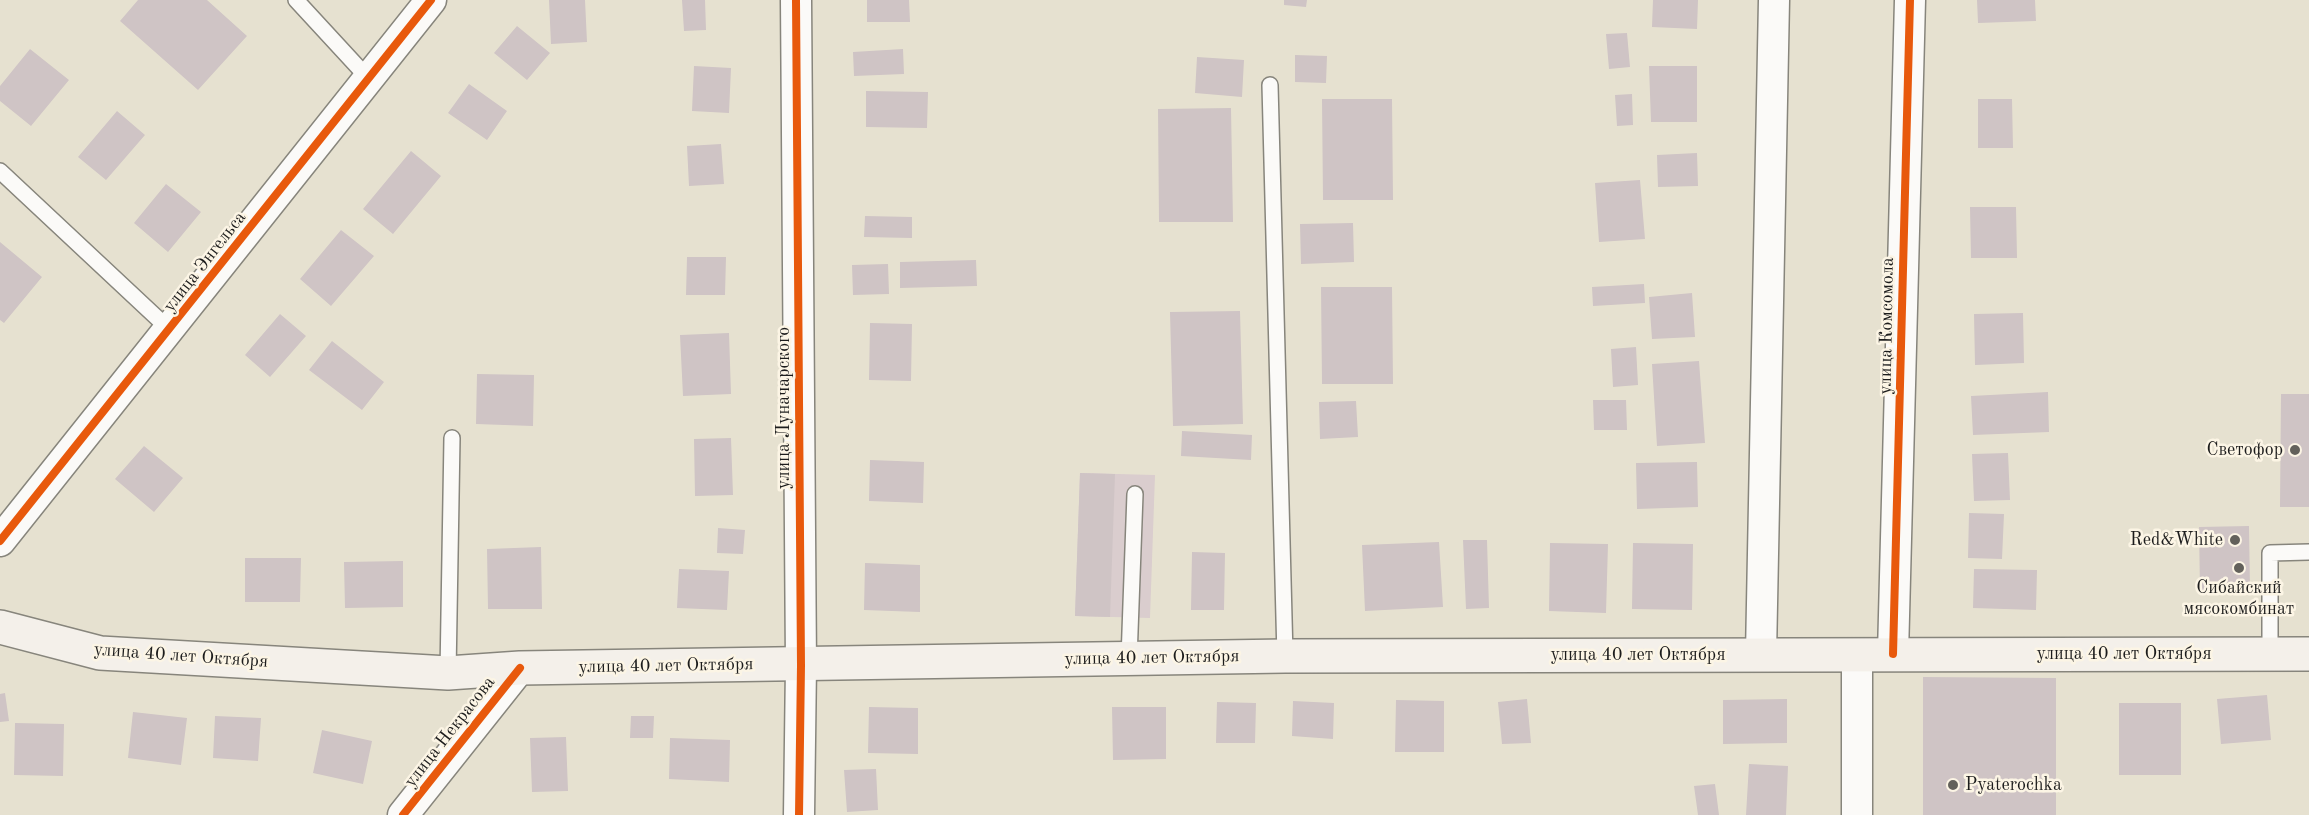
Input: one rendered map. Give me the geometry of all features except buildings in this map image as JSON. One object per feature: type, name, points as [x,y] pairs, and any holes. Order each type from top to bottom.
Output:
[{"type":"main road","name":"улица 40 лет Октября","points":[[0,627],[100,653],[448,673],[520,668],[1285,656],[2309,654]]},
{"type":"street","name":"улица Энгельса","points":[[0,541],[431,0]]},
{"type":"street","name":"улица Луначарского","points":[[796,0],[801,665],[799,815]]},
{"type":"street","points":[[1761,654],[1774,0]]},
{"type":"street","name":"улица Комсомола","points":[[1893,654],[1910,0]]},
{"type":"street","points":[[1857,655],[1857,815]]},
{"type":"street","name":"улица Некрасова","points":[[403,815],[520,668]]},
{"type":"lane","points":[[296,0],[368,78]]},
{"type":"lane","points":[[1270,85],[1285,656]]},
{"type":"lane","points":[[0,171],[170,330]]},
{"type":"lane","points":[[448,673],[452,438]]},
{"type":"lane","points":[[1129,659],[1135,494]]},
{"type":"lane","points":[[2270,654],[2270,553],[2309,552]]},
{"type":"shaded area","points":[[1080,473],[1155,475],[1150,618],[1075,616]]},
{"type":"cycle path","points":[[0,541],[431,0]]},
{"type":"cycle path","points":[[796,0],[801,665],[799,815]]},
{"type":"cycle path","points":[[1893,654],[1910,0]]},
{"type":"cycle path","points":[[403,815],[520,668]]},
{"type":"place","name":"Светофор","points":[[2295,450]]},
{"type":"place","name":"Red&White","points":[[2235,540]]},
{"type":"place","name":"Сибайский мясокомбинат","points":[[2239,568]]},
{"type":"place","name":"Pyaterochka","points":[[1953,785]]}]
